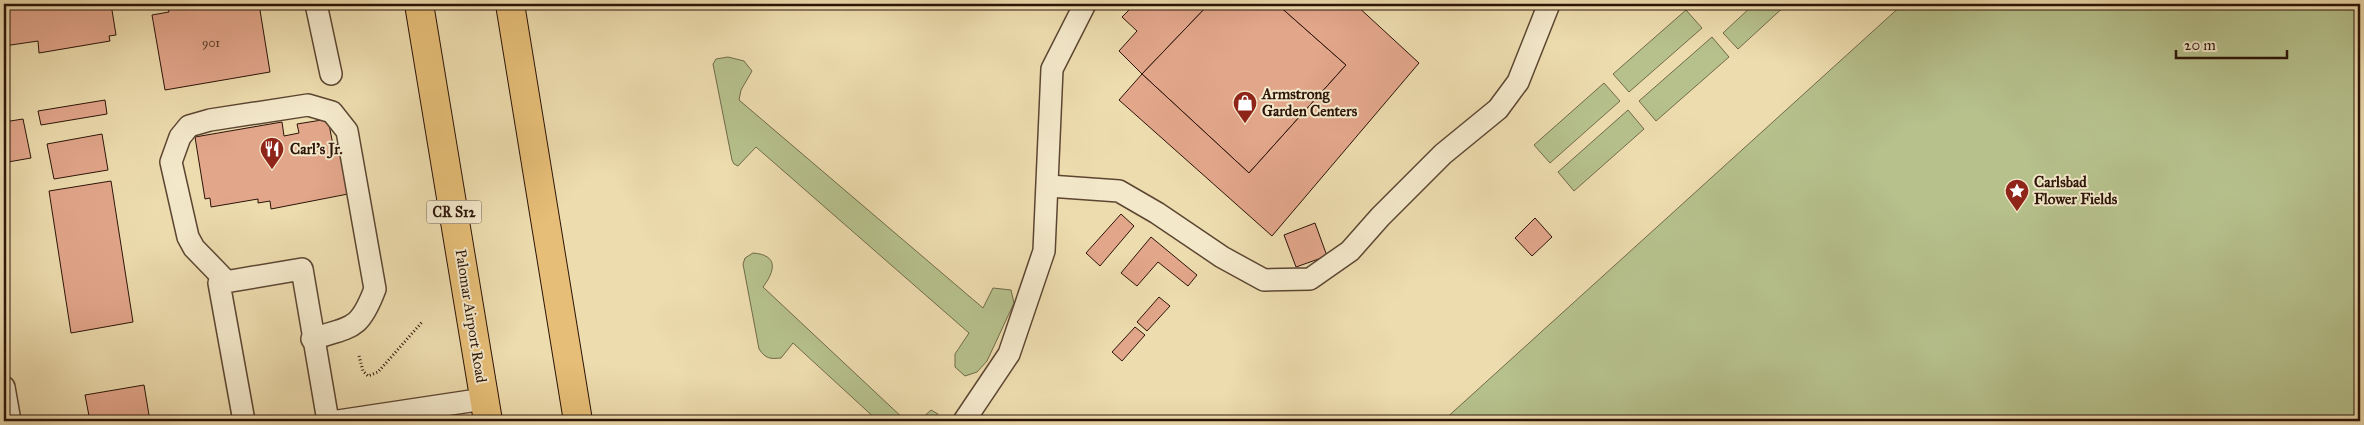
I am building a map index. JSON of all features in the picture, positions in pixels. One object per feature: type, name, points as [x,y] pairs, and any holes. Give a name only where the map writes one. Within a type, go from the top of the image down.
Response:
[{"type":"main road","name":"Palomar Airport Road","points":[[419,4],[486,410]]},
{"type":"main road","points":[[510,4],[578,421]]},
{"type":"lane","points":[[316,4],[331,74]]},
{"type":"lane","points":[[964,421],[1009,354],[1044,251],[1048,186],[1047,144],[1052,69],[1085,4]]},
{"type":"lane","points":[[1048,186],[1119,191],[1157,212],[1222,257],[1264,280],[1310,278],[1350,251],[1380,217],[1443,154],[1498,109],[1518,82],[1549,4]]},
{"type":"lane","points":[[226,281],[194,248],[188,237],[170,162],[180,137],[189,126],[210,120],[308,105],[332,112],[347,131],[375,289],[366,313],[356,324],[312,339]]},
{"type":"lane","points":[[244,421],[219,283],[302,269],[312,339],[328,421]]},
{"type":"lane","points":[[4,388],[10,421]]},
{"type":"lane","points":[[338,421],[486,410]]},
{"type":"path","points":[[358,353],[363,371],[368,376],[378,372],[423,321]]},
{"type":"green space","points":[[1754,4],[1787,4],[1738,49],[1723,33]]},
{"type":"green space","name":"Carlsbad Flower Fields","points":[[1903,4],[2360,4],[2360,421],[1443,421]]},
{"type":"green space","points":[[1686,10],[1702,28],[1629,92],[1613,74]]},
{"type":"green space","points":[[1712,37],[1729,57],[1656,121],[1639,101]]},
{"type":"green space","points":[[728,57],[744,61],[752,71],[741,90],[739,100],[983,308],[993,288],[1011,290],[1014,303],[987,361],[977,372],[965,376],[955,367],[955,354],[969,333],[756,147],[738,166],[734,164],[713,64],[716,59]]},
{"type":"green space","points":[[1604,83],[1620,101],[1550,163],[1534,145]]},
{"type":"green space","points":[[1628,110],[1644,129],[1574,191],[1558,172]]},
{"type":"green space","points":[[753,253],[761,254],[771,260],[772,270],[763,287],[906,421],[878,421],[793,343],[781,358],[768,358],[764,355],[759,349],[743,264],[745,258]]},
{"type":"green space","points":[[931,410],[938,414],[935,421],[919,421]]},
{"type":"building","points":[[4,4],[111,4],[116,35],[109,36],[110,41],[39,53],[38,41],[4,46]]},
{"type":"building","points":[[194,4],[259,4],[270,72],[165,90],[152,15],[169,12],[168,8]]},
{"type":"building","points":[[1135,4],[1209,4],[1142,74],[1119,51],[1137,31],[1122,17]]},
{"type":"building","name":"Armstrong Garden Centers","points":[[1209,4],[1277,4],[1346,65],[1249,173],[1142,74]]},
{"type":"building","points":[[1277,4],[1355,4],[1419,63],[1272,236],[1119,100],[1142,74],[1249,173],[1346,65]]},
{"type":"building","points":[[105,100],[107,114],[41,125],[38,111]]},
{"type":"building","points":[[23,119],[31,158],[8,162],[4,138],[4,122]]},
{"type":"building","name":"Carl's Jr.","points":[[328,119],[333,145],[340,144],[348,194],[271,209],[270,201],[258,203],[258,199],[211,207],[210,198],[205,199],[195,137],[282,122],[284,136],[299,133],[297,124]]},
{"type":"building","points":[[102,134],[108,170],[54,179],[47,144]]},
{"type":"building","points":[[111,181],[133,322],[71,333],[49,191]]},
{"type":"building","points":[[1121,214],[1134,226],[1100,266],[1086,253]]},
{"type":"building","points":[[1535,218],[1552,237],[1532,256],[1515,238]]},
{"type":"building","points":[[1315,223],[1327,256],[1296,267],[1284,235]]},
{"type":"building","points":[[1151,237],[1197,275],[1188,286],[1158,262],[1137,286],[1121,273]]},
{"type":"building","points":[[1159,297],[1170,306],[1147,331],[1137,322]]},
{"type":"building","points":[[1135,327],[1145,335],[1122,361],[1112,352]]},
{"type":"building","points":[[144,385],[150,421],[90,421],[85,395]]},
{"type":"place","name":"Armstrong Garden Centers","points":[[1245,124]]},
{"type":"place","name":"Carl's Jr.","points":[[272,170]]},
{"type":"place","name":"Carlsbad Flower Fields","points":[[2017,212]]}]
